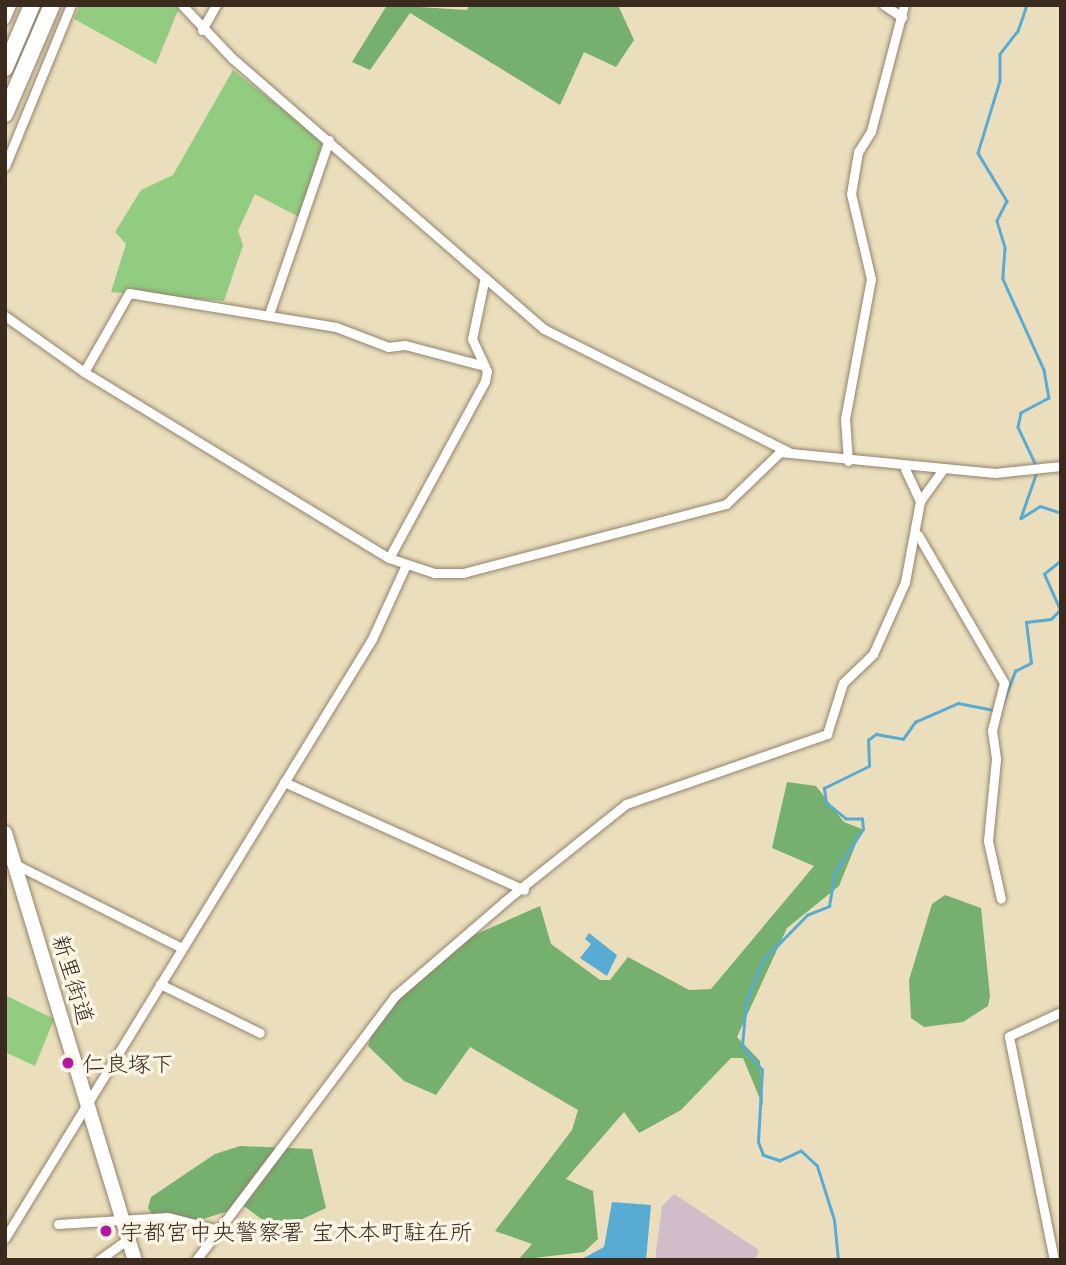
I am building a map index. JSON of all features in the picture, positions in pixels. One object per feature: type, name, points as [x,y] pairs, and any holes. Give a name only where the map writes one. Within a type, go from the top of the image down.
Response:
[{"type":"highway","points":[[5,114],[52,5]]},
{"type":"highway","points":[[5,68],[31,7]]},
{"type":"main road","name":"新里街道","points":[[5,833],[10,861],[126,1218],[135,1260]]},
{"type":"street","points":[[5,19],[11,5]]},
{"type":"street","points":[[5,166],[71,5]]},
{"type":"street","points":[[182,5],[202,30],[485,277],[565,341],[677,390],[790,452]]},
{"type":"street","points":[[202,30],[216,5]]},
{"type":"street","points":[[884,5],[902,17]]},
{"type":"street","points":[[848,461],[845,419],[871,279],[851,194],[858,152],[871,131],[904,5]]},
{"type":"street","points":[[269,314],[329,140]]},
{"type":"street","points":[[389,558],[485,381],[472,339],[485,277]]},
{"type":"street","points":[[84,372],[129,293],[269,314],[481,365]]},
{"type":"street","points":[[5,316],[84,372],[405,568],[464,573],[726,504],[773,454],[790,452],[905,469],[945,468],[995,473],[1061,466]]},
{"type":"street","points":[[920,501],[945,468]]},
{"type":"street","points":[[196,1260],[395,996],[626,804],[827,734],[843,684],[873,654],[888,627],[918,535],[920,501],[905,469]]},
{"type":"street","points":[[918,535],[1004,682],[992,730],[996,759],[988,842],[1001,899]]},
{"type":"street","points":[[5,1238],[372,639],[405,568]]},
{"type":"street","points":[[284,782],[524,890]]},
{"type":"street","points":[[10,861],[182,948]]},
{"type":"street","points":[[160,984],[260,1033]]},
{"type":"street","points":[[1054,1260],[1009,1035],[1061,1012]]},
{"type":"street","points":[[58,1224],[126,1218],[176,1218],[218,1230]]},
{"type":"street","points":[[99,1260],[131,1237]]},
{"type":"shaded area","points":[[674,1194],[759,1250],[755,1260],[655,1260],[662,1206]]},
{"type":"green space","points":[[80,5],[177,5],[179,8],[156,64],[74,19]]},
{"type":"green space","points":[[387,5],[467,10],[469,5],[618,5],[634,40],[616,67],[584,52],[560,105],[410,13],[370,70],[352,62]]},
{"type":"green space","points":[[233,70],[323,141],[299,217],[255,194],[238,231],[243,245],[224,301],[111,292],[126,244],[115,232],[141,190],[173,175]]},
{"type":"green space","points":[[787,782],[816,786],[844,822],[862,829],[839,886],[787,928],[737,1037],[760,1061],[763,1106],[743,1058],[731,1058],[681,1110],[639,1133],[624,1112],[566,1179],[593,1191],[598,1239],[584,1252],[518,1260],[532,1244],[495,1231],[572,1130],[578,1110],[470,1047],[436,1095],[404,1081],[368,1046],[376,1023],[408,984],[465,939],[540,906],[551,944],[600,980],[610,980],[628,957],[689,990],[711,989],[814,866],[772,848]]},
{"type":"green space","points":[[945,895],[981,908],[990,996],[988,1006],[963,1022],[924,1027],[911,1018],[909,980],[932,904]]},
{"type":"green space","points":[[5,995],[54,1019],[35,1066],[5,1052]]},
{"type":"green space","points":[[240,1146],[312,1149],[326,1208],[277,1231],[244,1206],[175,1228],[157,1221],[148,1208],[151,1197],[215,1154]]},
{"type":"water","points":[[589,933],[617,955],[607,976],[580,958],[591,944],[585,939]]},
{"type":"water","points":[[612,1202],[651,1205],[646,1260],[580,1260],[604,1247]]},
{"type":"waterway","points":[[1027,5],[1018,31],[1000,54],[1000,81],[978,153],[1007,201],[997,221],[1005,248],[1003,279],[1044,370],[1049,398],[1021,413],[1018,427],[1036,465]]},
{"type":"waterway","points":[[1037,472],[1021,518],[1040,506],[1061,513]]},
{"type":"waterway","points":[[1000,711],[1015,671],[1031,663],[1026,622],[1051,619],[1060,610],[1044,574],[1061,560]]},
{"type":"waterway","points":[[838,1260],[834,1220],[817,1166],[801,1151],[780,1161],[763,1155],[758,1142],[762,1070],[742,1046],[746,1001],[763,960],[807,915],[829,906],[835,872],[863,829],[862,819],[846,819],[826,803],[824,788],[869,766],[868,740],[876,734],[903,739],[915,722],[958,703],[993,710]]},
{"type":"place","name":"仁良塚下","points":[[68,1063]]},
{"type":"place","name":"宇都宮中央警察署 宝木本町駐在所","points":[[106,1231]]}]
